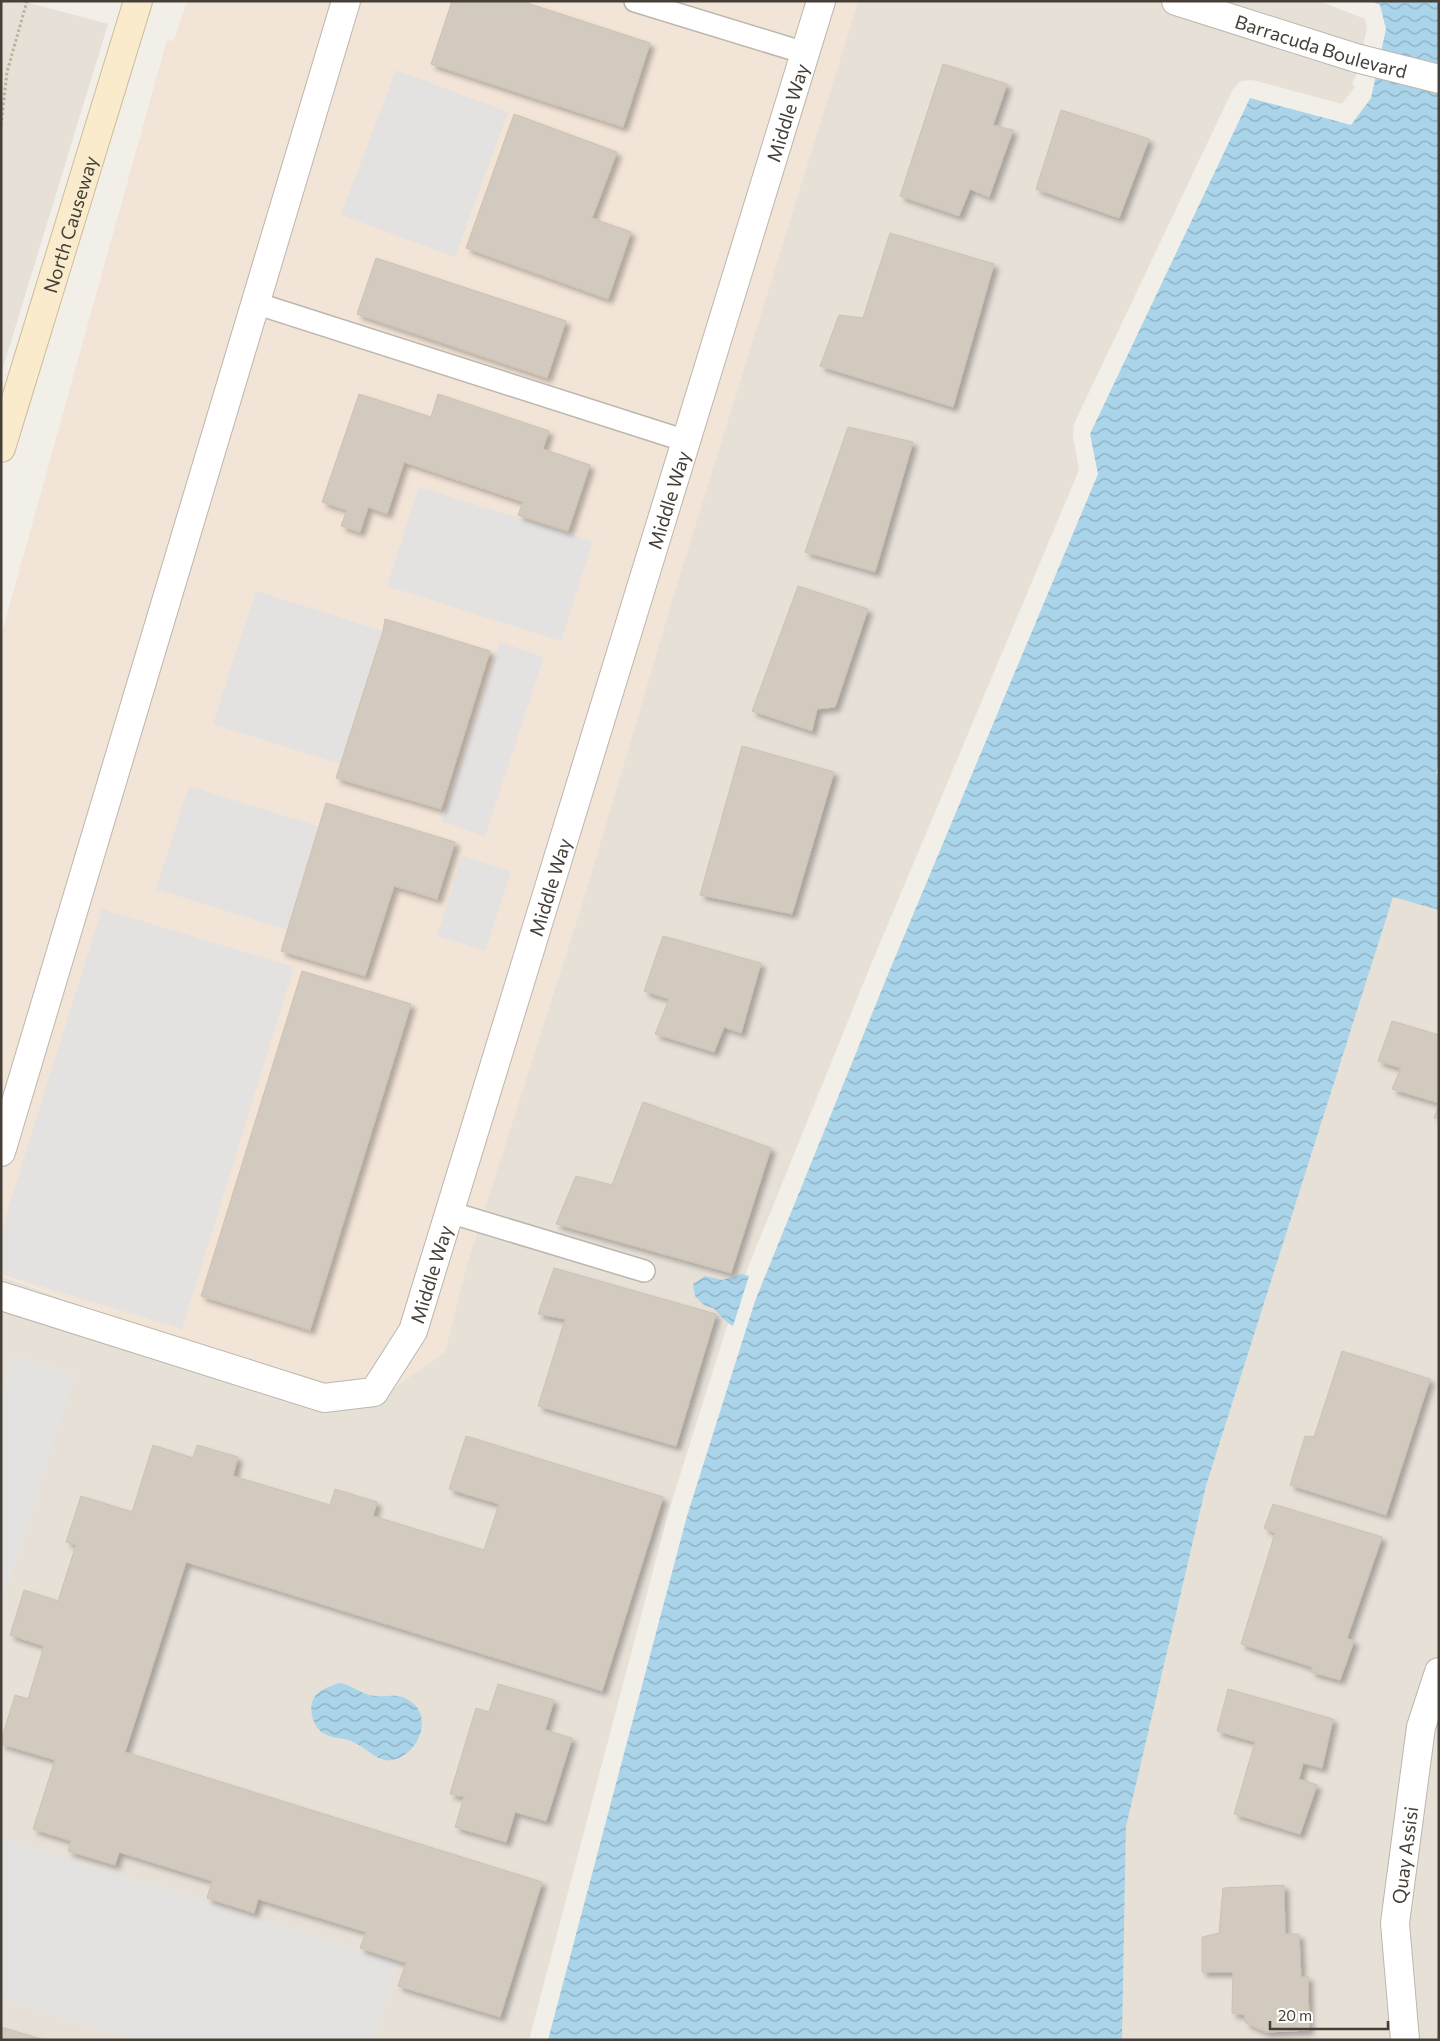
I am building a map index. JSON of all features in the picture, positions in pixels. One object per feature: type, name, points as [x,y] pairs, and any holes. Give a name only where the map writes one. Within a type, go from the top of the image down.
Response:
[{"type":"main road","name":"North Causeway","points":[[1,448],[138,1]]},
{"type":"street","points":[[1,1152],[346,1]]},
{"type":"street","name":"Middle Way","points":[[1,1296],[324,1398],[374,1392],[413,1331],[821,1]]},
{"type":"street","name":"Barracuda Boulevard","points":[[1176,1],[1356,58],[1439,79]]},
{"type":"street","name":"Quay Assisi","points":[[1405,2040],[1395,1924],[1421,1727],[1439,1672]]},
{"type":"lane","points":[[635,1],[806,53]]},
{"type":"lane","points":[[255,303],[686,441]]},
{"type":"lane","points":[[449,1212],[644,1271]]},
{"type":"path","points":[[1,126],[8,72],[26,1]]},
{"type":"shaded area","points":[[1,1],[22,1],[108,24],[1,374]]},
{"type":"shaded area","points":[[187,1],[858,1],[676,587],[586,891],[466,1267],[445,1352],[364,1409],[1,1275],[1,636],[167,40],[174,41]]},
{"type":"shaded area","points":[[858,1],[1319,1],[1365,19],[1367,27],[1358,71],[1352,84],[1355,86],[1342,104],[1252,80],[1241,81],[1233,89],[1074,424],[1073,436],[1079,470],[872,962],[738,1292],[669,1510],[529,2040],[1,2040],[1,1276],[364,1409],[445,1352],[466,1267],[586,891],[676,587]]},
{"type":"shaded area","points":[[396,70],[508,112],[455,257],[341,215]]},
{"type":"shaded area","points":[[419,487],[593,541],[561,641],[387,586]]},
{"type":"shaded area","points":[[256,591],[383,631],[340,764],[213,724]]},
{"type":"shaded area","points":[[500,642],[544,657],[485,836],[442,821]]},
{"type":"shaded area","points":[[189,786],[320,827],[287,930],[156,889]]},
{"type":"shaded area","points":[[462,856],[511,872],[485,951],[437,936]]},
{"type":"shaded area","points":[[1393,896],[1439,910],[1439,2040],[1122,2040],[1126,1827],[1206,1486]]},
{"type":"shaded area","points":[[102,909],[294,967],[182,1329],[1,1274],[1,1231]]},
{"type":"shaded area","points":[[13,1355],[75,1375],[1,1606],[1,1391]]},
{"type":"shaded area","points":[[1,1837],[398,1962],[373,2040],[133,2040],[1,1998]]},
{"type":"water","points":[[1371,1],[1439,1],[1439,763],[1436,773],[1439,775],[1439,910],[1393,897],[1206,1486],[1126,1827],[1122,2040],[548,2040],[687,1516],[755,1301],[889,972],[1098,474],[1090,434],[1250,98],[1351,125],[1371,98],[1386,29],[1380,5]]},
{"type":"water","points":[[742,1274],[749,1276],[733,1326],[713,1308],[705,1306],[695,1296],[693,1284],[705,1276],[722,1280]]},
{"type":"water","points":[[340,1683],[370,1695],[401,1697],[414,1704],[420,1713],[422,1722],[417,1742],[402,1756],[387,1760],[373,1755],[351,1741],[327,1735],[319,1730],[311,1710],[313,1699],[321,1691]]},
{"type":"building","points":[[452,1],[521,1],[650,43],[623,127],[431,64]]},
{"type":"building","points":[[943,64],[1007,84],[993,125],[1013,130],[989,197],[970,189],[959,216],[900,196]]},
{"type":"building","points":[[1061,110],[1149,139],[1119,218],[1036,189]]},
{"type":"building","points":[[514,114],[617,152],[592,218],[631,232],[608,299],[466,248]]},
{"type":"building","points":[[890,233],[994,264],[953,407],[820,366],[839,315],[863,318]]},
{"type":"building","points":[[376,258],[566,321],[547,378],[357,314]]},
{"type":"building","points":[[359,394],[431,417],[438,394],[549,431],[543,449],[590,465],[568,531],[518,515],[523,502],[404,462],[387,514],[368,507],[360,532],[341,526],[347,510],[322,502]]},
{"type":"building","points":[[848,427],[913,442],[875,572],[805,552]]},
{"type":"building","points":[[798,586],[868,609],[835,707],[817,709],[812,731],[752,711]]},
{"type":"building","points":[[385,619],[490,651],[441,809],[336,778],[383,631]]},
{"type":"building","points":[[742,746],[834,772],[792,914],[700,895]]},
{"type":"building","points":[[326,803],[455,842],[437,899],[394,886],[365,976],[281,951]]},
{"type":"building","points":[[663,936],[761,963],[741,1033],[724,1027],[714,1052],[655,1034],[669,999],[644,991]]},
{"type":"building","points":[[302,971],[411,1004],[310,1330],[201,1296]]},
{"type":"building","points":[[1392,1021],[1439,1035],[1439,1103],[1392,1089],[1401,1068],[1378,1061]]},
{"type":"building","points":[[643,1102],[771,1148],[731,1273],[556,1224],[576,1176],[612,1185]]},
{"type":"building","points":[[1439,1103],[1439,1119],[1434,1118]]},
{"type":"building","points":[[554,1268],[716,1314],[676,1446],[538,1406],[565,1319],[538,1314]]},
{"type":"building","points":[[1342,1351],[1430,1379],[1386,1515],[1290,1485],[1305,1436],[1314,1437]]},
{"type":"building","points":[[466,1436],[663,1497],[602,1691],[186,1562],[125,1752],[542,1882],[500,2017],[398,1986],[406,1963],[360,1948],[366,1932],[258,1899],[254,1913],[207,1898],[212,1881],[119,1852],[115,1865],[68,1851],[71,1841],[33,1829],[55,1760],[1,1744],[1,1741],[15,1695],[28,1699],[44,1646],[10,1635],[24,1590],[58,1601],[76,1545],[66,1542],[81,1496],[132,1512],[153,1445],[193,1458],[197,1445],[238,1457],[233,1476],[330,1505],[335,1489],[377,1502],[373,1516],[484,1550],[499,1504],[449,1489]]},
{"type":"building","points":[[1273,1504],[1382,1537],[1347,1638],[1354,1641],[1340,1680],[1311,1672],[1312,1667],[1241,1644],[1275,1533],[1264,1528]]},
{"type":"building","points":[[498,1684],[554,1700],[545,1730],[572,1738],[546,1821],[515,1812],[506,1842],[455,1827],[464,1797],[450,1794],[476,1708],[489,1712]]},
{"type":"building","points":[[1228,1689],[1333,1719],[1322,1768],[1303,1763],[1299,1779],[1317,1785],[1300,1834],[1234,1814],[1255,1742],[1217,1731]]},
{"type":"building","points":[[1284,1885],[1285,1934],[1299,1934],[1301,1977],[1308,1976],[1309,2030],[1266,2032],[1246,2023],[1245,2015],[1232,2013],[1233,1972],[1202,1972],[1202,1937],[1219,1933],[1223,1888]]},
{"type":"building","points":[[1,2027],[44,2040],[1,2040]]}]
